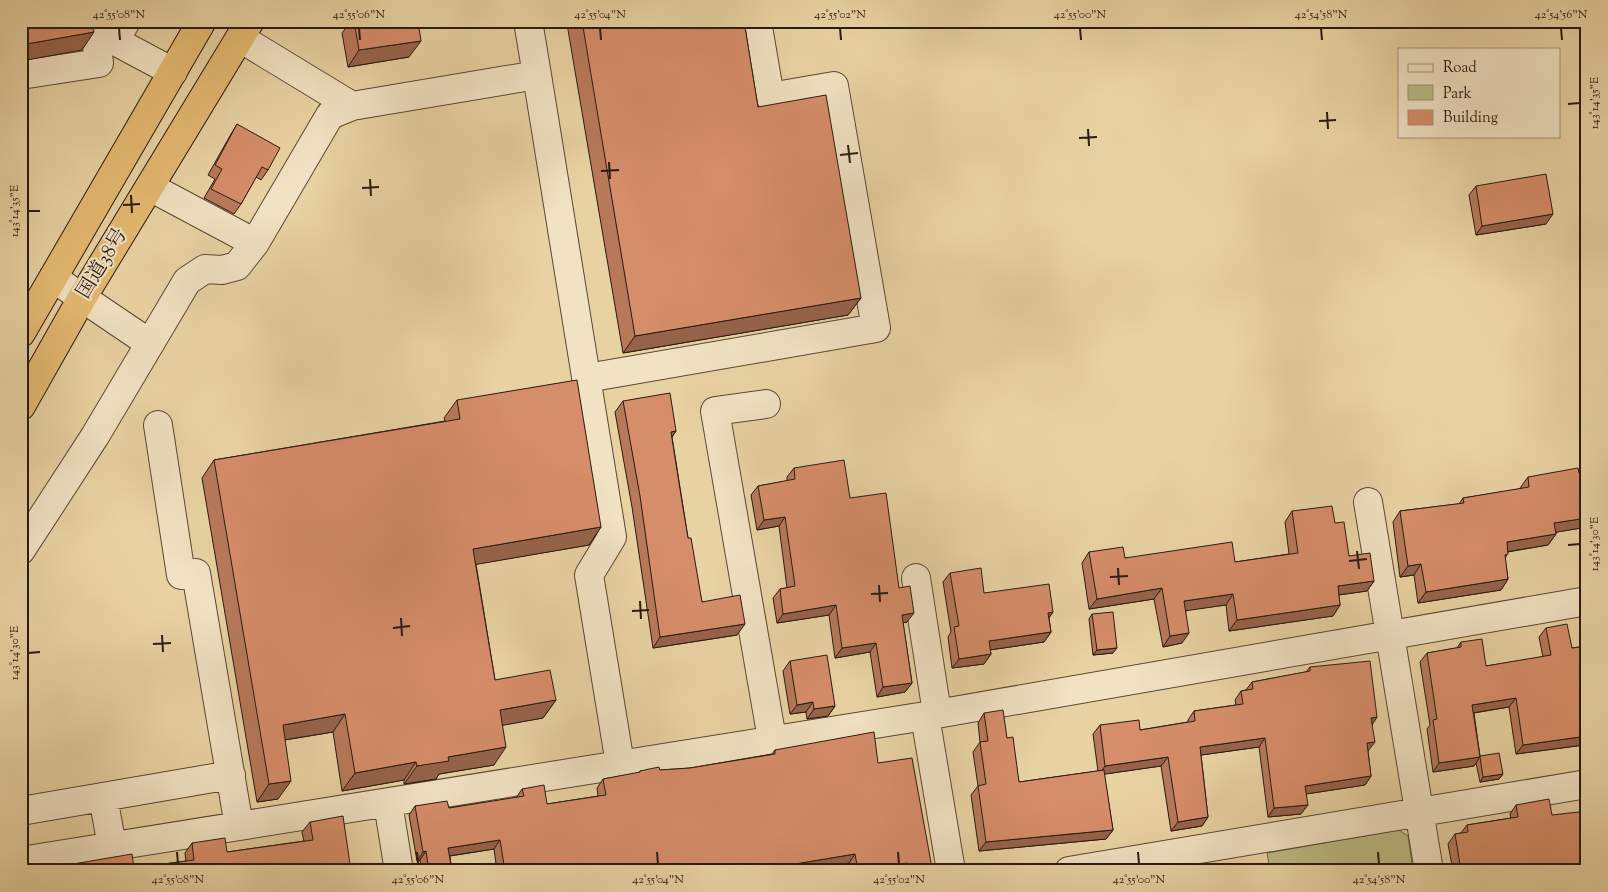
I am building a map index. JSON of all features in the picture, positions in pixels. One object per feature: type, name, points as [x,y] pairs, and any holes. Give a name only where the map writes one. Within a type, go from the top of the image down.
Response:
[{"type":"highway","name":"国道38号","points":[[21,333],[202,21]]},
{"type":"highway","name":"国道38号","points":[[21,406],[82,298],[245,30]]},
{"type":"street","points":[[528,21],[612,537],[589,575],[620,764]]},
{"type":"street","points":[[587,378],[876,328],[834,86],[770,97],[757,21]]},
{"type":"street","points":[[245,30],[352,106]]},
{"type":"street","points":[[21,75],[100,63],[108,32],[173,72]]},
{"type":"street","points":[[24,540],[95,436],[187,281],[205,269],[222,270],[237,266],[255,243],[330,115],[352,106],[537,75]]},
{"type":"street","points":[[150,187],[255,243]]},
{"type":"street","points":[[53,278],[149,343]]},
{"type":"street","points":[[766,404],[715,411],[772,739]]},
{"type":"street","points":[[158,425],[181,576],[196,573],[239,826]]},
{"type":"street","points":[[1368,502],[1389,637],[1430,871]]},
{"type":"street","points":[[916,578],[950,871]]},
{"type":"street","points":[[21,861],[931,714],[1389,637],[1587,601]]},
{"type":"street","points":[[21,810],[231,775]]},
{"type":"street","points":[[1069,871],[1587,784]]},
{"type":"street","points":[[103,796],[112,846]]},
{"type":"street","points":[[388,803],[399,871]]},
{"type":"green space","points":[[1399,830],[1408,836],[1413,871],[1270,871],[1267,853]]},
{"type":"building","points":[[21,21],[93,21],[94,32],[21,45]]},
{"type":"building","points":[[354,21],[418,21],[421,41],[359,50]]},
{"type":"building","points":[[582,21],[744,21],[758,107],[826,95],[861,298],[635,336]]},
{"type":"building","points":[[237,124],[280,148],[268,170],[262,167],[241,204],[211,189],[222,169],[215,165]]},
{"type":"building","points":[[1546,174],[1553,214],[1482,226],[1476,186]]},
{"type":"building","points":[[577,380],[601,527],[473,549],[495,680],[550,670],[556,700],[500,710],[506,747],[448,757],[449,761],[417,766],[416,762],[355,773],[345,714],[283,725],[291,781],[269,784],[214,460],[460,419],[457,400]]},
{"type":"building","points":[[670,393],[676,431],[671,432],[688,538],[691,538],[702,602],[740,595],[745,624],[660,637],[640,496],[623,401]]},
{"type":"building","points":[[844,460],[850,498],[886,493],[899,588],[910,586],[914,613],[902,615],[912,683],[883,687],[876,643],[842,648],[836,605],[783,614],[780,589],[795,586],[785,517],[764,520],[758,486],[795,479],[794,468]]},
{"type":"building","points":[[1578,468],[1579,473],[1587,472],[1587,518],[1554,523],[1556,534],[1507,542],[1508,554],[1505,555],[1508,579],[1426,592],[1421,564],[1408,566],[1400,511],[1464,503],[1463,498],[1529,487],[1528,477]]},
{"type":"building","points":[[1332,506],[1335,523],[1344,522],[1349,556],[1370,553],[1374,581],[1338,586],[1340,605],[1237,620],[1233,594],[1184,601],[1189,633],[1170,636],[1162,588],[1097,599],[1089,552],[1123,547],[1125,558],[1232,542],[1235,562],[1298,553],[1292,511]]},
{"type":"building","points":[[981,568],[984,593],[1049,584],[1053,612],[1048,613],[1051,632],[989,641],[991,654],[959,659],[954,627],[959,626],[950,573]]},
{"type":"building","points":[[1113,612],[1117,648],[1097,650],[1092,614]]},
{"type":"building","points":[[1567,624],[1572,648],[1587,646],[1587,736],[1523,745],[1516,698],[1472,705],[1480,757],[1439,763],[1433,720],[1437,719],[1427,653],[1461,647],[1461,642],[1482,639],[1486,666],[1551,655],[1546,628]]},
{"type":"building","points":[[827,655],[835,706],[814,709],[813,702],[797,705],[790,661]]},
{"type":"building","points":[[1370,661],[1377,717],[1371,718],[1375,742],[1367,743],[1371,776],[1305,786],[1308,805],[1274,808],[1265,738],[1200,747],[1208,817],[1178,822],[1168,757],[1105,766],[1100,725],[1139,720],[1140,730],[1195,721],[1194,711],[1243,704],[1241,691],[1253,689],[1252,682],[1310,671],[1310,667]]},
{"type":"building","points":[[1003,710],[1007,738],[1013,737],[1019,782],[1104,770],[1113,830],[986,842],[978,786],[986,784],[980,742],[988,741],[984,713]]},
{"type":"building","points":[[874,732],[878,763],[912,758],[932,868],[908,871],[907,863],[858,871],[855,854],[795,864],[795,871],[505,871],[500,840],[448,848],[452,871],[429,871],[426,851],[423,852],[415,806],[447,801],[449,808],[524,796],[522,789],[544,785],[547,804],[606,795],[603,779],[659,767],[660,770],[690,768],[775,754],[775,750]]},
{"type":"building","points":[[1499,753],[1503,774],[1483,777],[1480,756]]},
{"type":"building","points":[[1549,799],[1552,815],[1587,811],[1587,871],[1461,871],[1455,834],[1468,832],[1467,825],[1518,817],[1516,805]]},
{"type":"building","points":[[343,816],[351,871],[32,871],[132,854],[134,868],[194,860],[192,843],[225,838],[227,852],[313,840],[310,822]]}]
